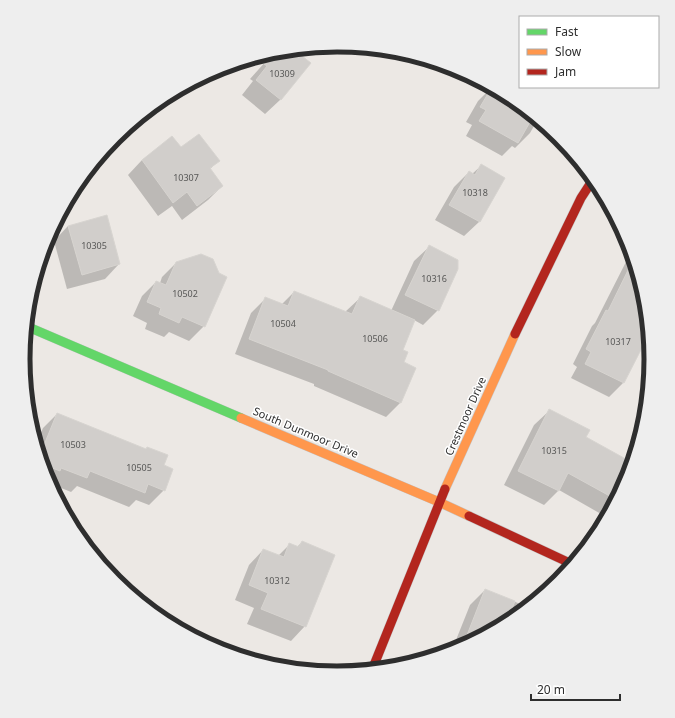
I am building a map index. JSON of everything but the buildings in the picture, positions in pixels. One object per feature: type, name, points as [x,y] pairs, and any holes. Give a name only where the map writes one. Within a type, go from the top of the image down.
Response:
[{"type":"street","name":"Crestmoor Drive","points":[[374,664],[439,502],[518,327],[581,198],[590,184]]},
{"type":"street","name":"South Dunmoor Drive","points":[[32,329],[439,502],[569,562]]},
{"type":"traffic: fast","points":[[32,329],[241,418]]},
{"type":"traffic: slow","points":[[445,489],[515,334]]},
{"type":"traffic: slow","points":[[241,418],[469,516]]},
{"type":"traffic: jam","points":[[515,334],[581,198],[590,184]]},
{"type":"traffic: jam","points":[[374,664],[445,489]]},
{"type":"traffic: jam","points":[[469,516],[569,562]]}]
